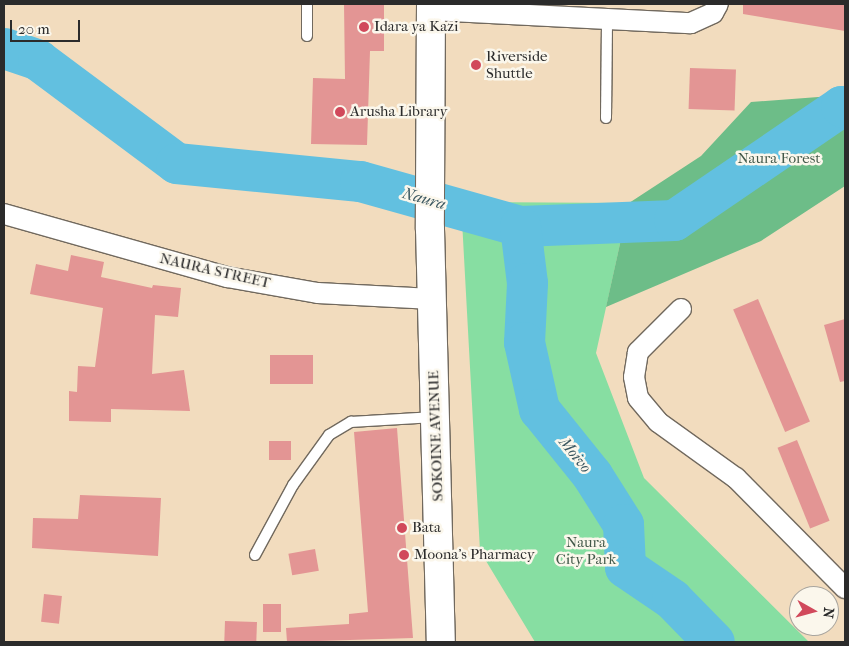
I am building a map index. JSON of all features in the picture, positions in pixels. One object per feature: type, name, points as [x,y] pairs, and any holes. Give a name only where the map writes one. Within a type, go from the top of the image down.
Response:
[{"type":"main road","name":"SOKOINE AVENUE","points":[[431,7],[430,229],[444,640]]},
{"type":"street","points":[[431,7],[691,23],[713,13],[718,4]]},
{"type":"street","name":"NAURA STREET","points":[[4,214],[227,277],[318,293],[432,299]]},
{"type":"street","points":[[682,309],[638,352],[634,377],[638,398],[658,422],[736,478],[845,588]]},
{"type":"lane","points":[[307,36],[308,4]]},
{"type":"lane","points":[[606,118],[607,19]]},
{"type":"lane","points":[[255,555],[293,485],[329,435],[351,422],[435,417]]},
{"type":"green space","name":"Naura Forest","points":[[845,95],[845,186],[761,241],[606,307],[629,203],[701,156],[751,102]]},
{"type":"green space","name":"Naura City Park","points":[[461,202],[629,203],[596,353],[644,478],[789,622],[789,636],[803,636],[809,642],[535,642],[480,551]]},
{"type":"building","points":[[344,4],[384,4],[384,51],[370,51],[367,145],[311,144],[313,78],[345,79]]},
{"type":"building","points":[[743,4],[845,4],[845,31],[743,14]]},
{"type":"building","points":[[690,68],[736,70],[735,111],[689,109]]},
{"type":"building","points":[[71,255],[104,262],[101,277],[152,288],[153,285],[181,288],[178,317],[155,315],[152,374],[184,370],[190,411],[111,409],[111,422],[69,421],[69,391],[77,392],[78,366],[95,367],[103,308],[30,294],[36,264],[68,271]]},
{"type":"building","points":[[758,299],[810,421],[785,432],[733,310]]},
{"type":"building","points":[[845,319],[845,381],[840,382],[824,325]]},
{"type":"building","points":[[270,355],[313,355],[313,384],[270,384]]},
{"type":"building","points":[[397,428],[413,638],[287,642],[286,628],[349,624],[349,614],[368,612],[354,432]]},
{"type":"building","points":[[797,440],[830,521],[810,529],[778,448]]},
{"type":"building","points":[[269,441],[291,441],[291,460],[269,460]]},
{"type":"building","points":[[80,495],[161,498],[158,556],[32,548],[33,518],[78,519]]},
{"type":"building","points":[[315,549],[319,571],[292,575],[288,554]]},
{"type":"building","points":[[44,594],[62,596],[59,624],[41,622]]},
{"type":"building","points":[[263,604],[281,604],[281,632],[263,632]]},
{"type":"building","points":[[225,621],[257,622],[256,642],[224,642]]},
{"type":"waterway","name":"Naura","points":[[4,48],[38,60],[176,163],[360,181],[520,226],[674,220],[841,106],[845,108]]},
{"type":"waterway","name":"Moivo","points":[[520,226],[527,283],[524,342],[539,409],[592,475],[623,524],[625,567],[672,599],[714,642]]},
{"type":"place","name":"Idara ya Kazi","points":[[364,27]]},
{"type":"place","name":"Riverside Shuttle","points":[[476,65]]},
{"type":"place","name":"Arusha Library","points":[[340,112]]},
{"type":"place","name":"Bata","points":[[402,528]]},
{"type":"place","name":"Moona's Pharmacy","points":[[404,555]]}]
